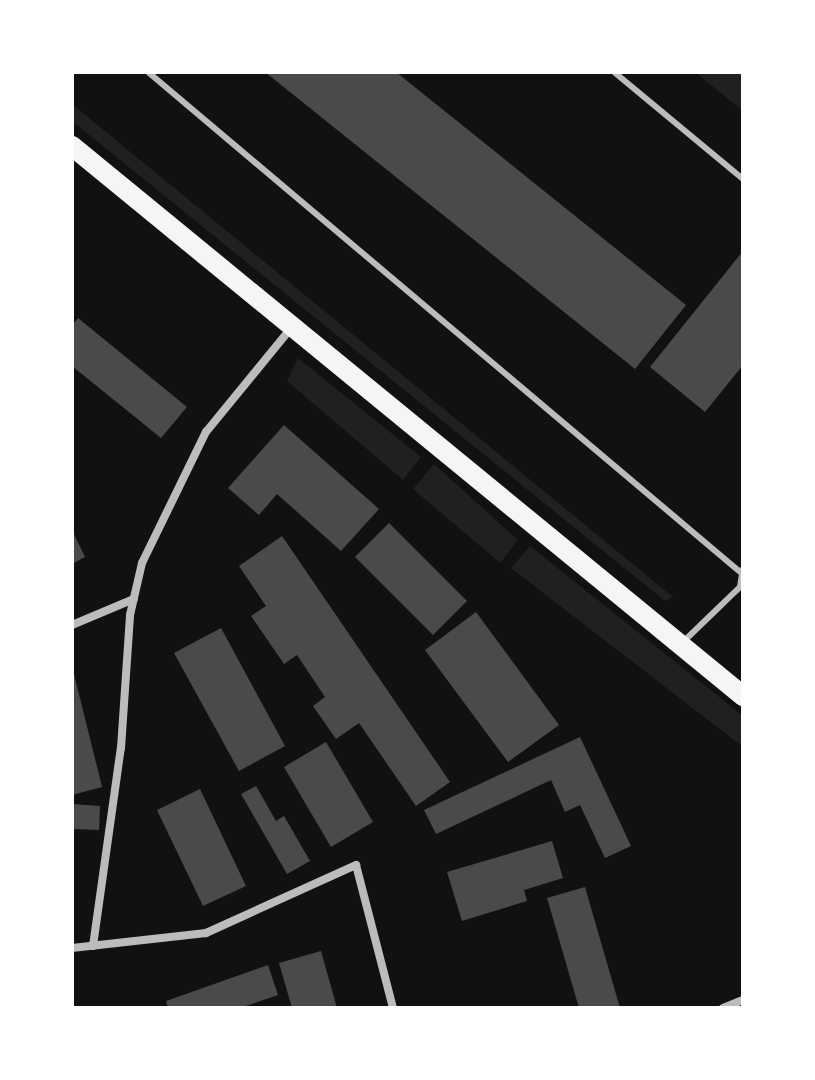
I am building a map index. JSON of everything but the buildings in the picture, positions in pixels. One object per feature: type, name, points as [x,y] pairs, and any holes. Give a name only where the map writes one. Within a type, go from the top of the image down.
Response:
[{"type":"main road","points":[[72,146],[743,696]]},
{"type":"street","points":[[93,946],[121,748],[134,599],[142,563],[206,432],[291,327]]},
{"type":"street","points":[[72,625],[134,599]]},
{"type":"street","points":[[72,948],[206,933],[356,865],[393,1008]]},
{"type":"street","points":[[723,1008],[743,1000]]},
{"type":"lane","points":[[148,72],[742,571],[740,587],[681,645]]},
{"type":"lane","points":[[614,72],[743,179]]},
{"type":"shaded area","points":[[695,72],[743,72],[743,111]]},
{"type":"shaded area","points":[[72,104],[673,597],[665,601],[72,121]]},
{"type":"shaded area","points":[[298,358],[421,457],[403,480],[287,381]]},
{"type":"shaded area","points":[[434,464],[518,540],[500,563],[413,489]]},
{"type":"shaded area","points":[[530,546],[743,716],[743,747],[511,568]]}]
